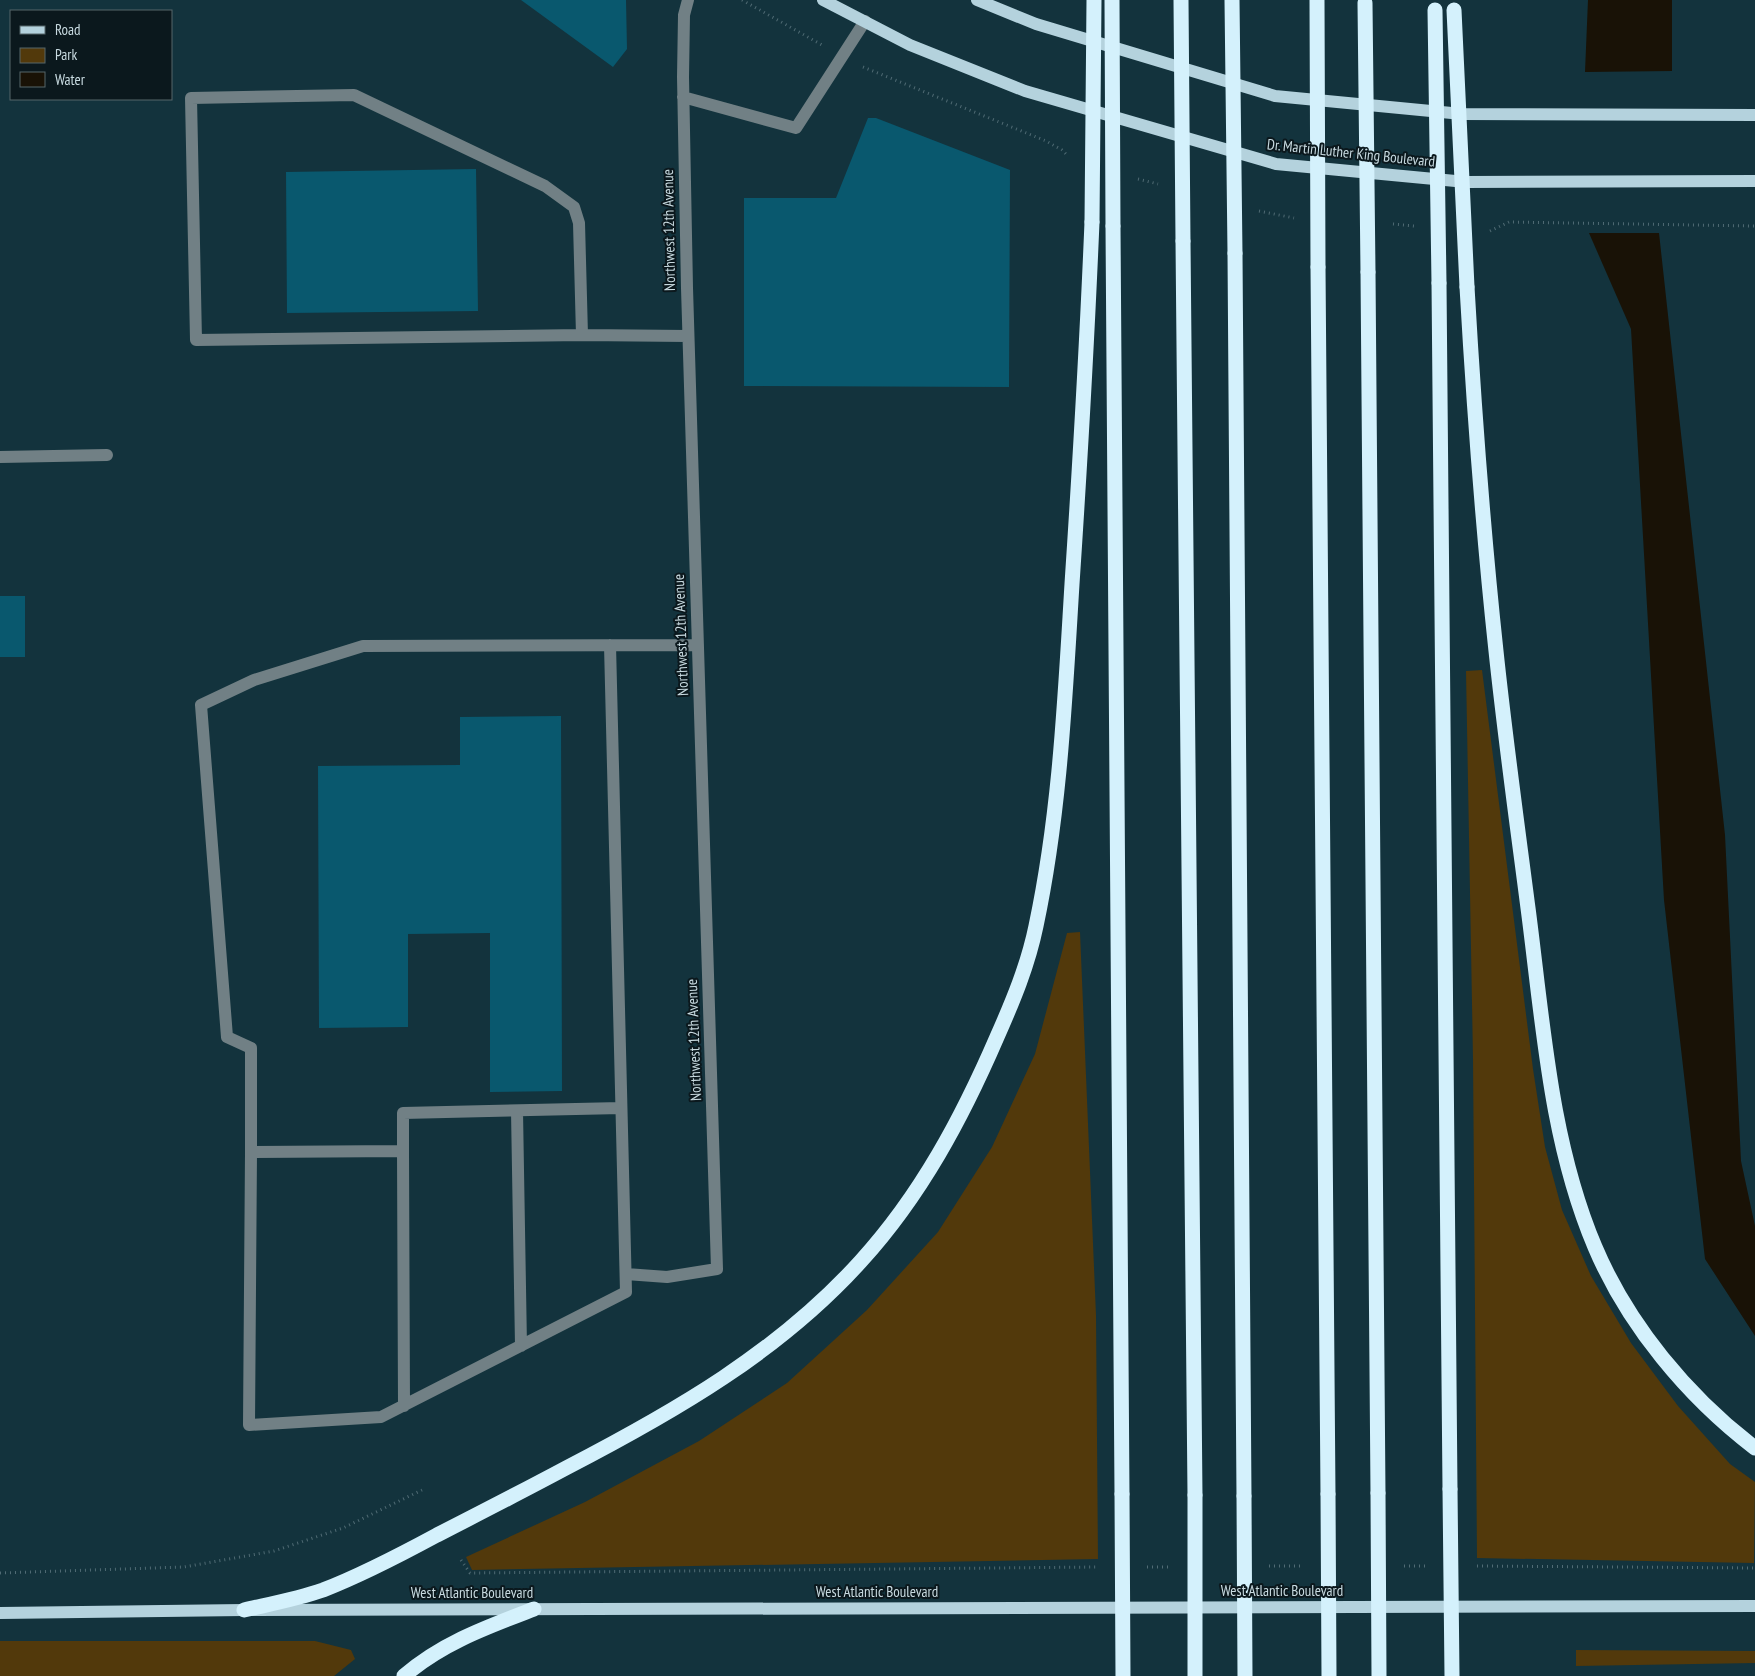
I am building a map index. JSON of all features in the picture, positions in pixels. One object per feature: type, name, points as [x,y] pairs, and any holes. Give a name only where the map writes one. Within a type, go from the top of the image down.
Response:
[{"type":"highway","points":[[244,1610],[318,1592],[375,1567],[598,1452],[728,1376],[767,1348],[803,1318],[861,1261],[916,1190],[940,1155],[974,1091],[1009,1010],[1026,962],[1042,893],[1061,753],[1092,222],[1094,0]]},
{"type":"highway","points":[[1112,0],[1123,1676]]},
{"type":"highway","points":[[1181,0],[1196,1676]]},
{"type":"highway","points":[[1232,0],[1246,1676]]},
{"type":"highway","points":[[1317,0],[1329,1676]]},
{"type":"highway","points":[[1365,1],[1379,1676]]},
{"type":"highway","points":[[1435,5],[1452,1676]]},
{"type":"highway","points":[[1454,5],[1474,415],[1496,650],[1547,1051],[1566,1161],[1579,1205],[1596,1250],[1646,1336],[1707,1407],[1755,1448]]},
{"type":"highway","points":[[404,1676],[436,1652],[455,1641],[534,1609]]},
{"type":"main road","name":"Dr. Martin Luther King Boulevard","points":[[823,0],[910,45],[1025,91],[1276,164],[1466,182],[1755,181]]},
{"type":"main road","points":[[977,0],[1036,24],[1275,96],[1462,114],[1755,115]]},
{"type":"main road","name":"West Atlantic Boulevard","points":[[0,1614],[244,1610],[1755,1606]]},
{"type":"street","name":"Northwest 12th Avenue","points":[[626,1274],[667,1277],[717,1269],[688,336],[683,97],[684,15],[688,0]]},
{"type":"street","points":[[683,97],[796,128],[865,22]]},
{"type":"street","points":[[582,335],[579,223],[574,207],[544,186],[354,96],[191,98],[196,340],[582,335],[688,336]]},
{"type":"street","points":[[0,457],[107,455]]},
{"type":"street","points":[[610,645],[626,1292],[381,1418],[249,1425],[251,1048],[227,1037],[201,705],[254,680],[362,646],[610,645],[698,645]]},
{"type":"street","points":[[404,1406],[403,1113],[622,1108]]},
{"type":"street","points":[[517,1111],[520,1346]]},
{"type":"street","points":[[251,1152],[403,1151]]},
{"type":"path","points":[[0,1573],[184,1567],[274,1552],[343,1528],[422,1490]]},
{"type":"green space","points":[[1482,670],[1533,1069],[1545,1147],[1562,1210],[1591,1276],[1631,1343],[1678,1406],[1730,1464],[1755,1482],[1754,1563],[1477,1558],[1473,1059],[1466,671]]},
{"type":"green space","points":[[1080,932],[1096,1315],[1098,1559],[472,1570],[466,1557],[585,1502],[699,1441],[787,1383],[867,1310],[938,1232],[992,1147],[1035,1054],[1067,933]]},
{"type":"green space","points":[[0,1641],[315,1641],[351,1650],[355,1659],[334,1676],[0,1676]]},
{"type":"green space","points":[[1576,1650],[1755,1651],[1755,1663],[1576,1666]]},
{"type":"water","points":[[1588,0],[1672,0],[1672,71],[1585,72]]},
{"type":"water","points":[[1589,233],[1659,233],[1725,835],[1741,1161],[1755,1226],[1755,1336],[1705,1259],[1664,900],[1631,329]]},
{"type":"building","points":[[521,0],[626,0],[627,49],[613,67]]},
{"type":"building","points":[[868,118],[876,118],[1010,170],[1009,387],[744,386],[744,198],[836,198]]},
{"type":"building","points":[[476,169],[478,311],[287,313],[286,172]]},
{"type":"building","points":[[0,596],[25,596],[25,657],[0,657]]},
{"type":"building","points":[[561,716],[562,1091],[490,1092],[490,933],[408,934],[408,1027],[319,1028],[318,766],[460,765],[460,717]]}]
